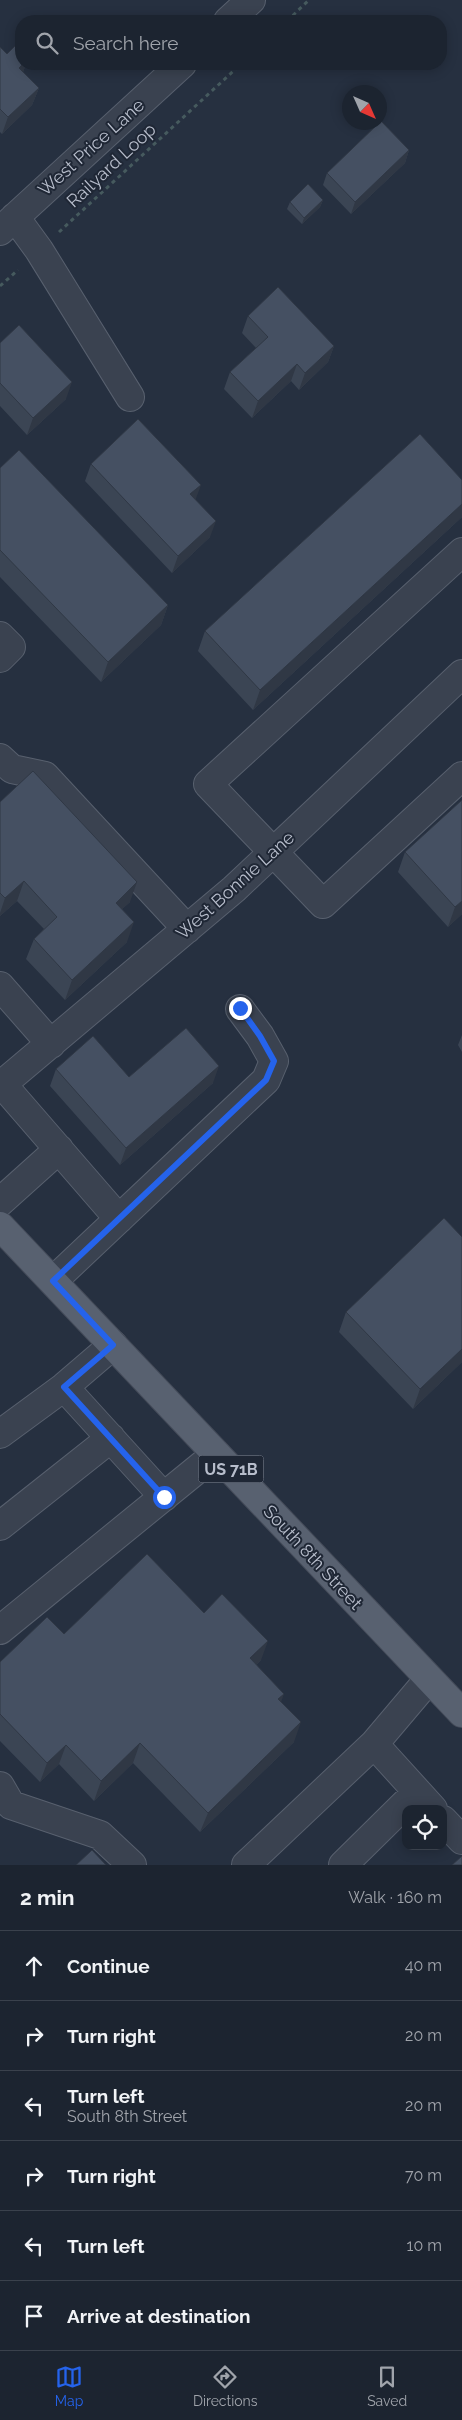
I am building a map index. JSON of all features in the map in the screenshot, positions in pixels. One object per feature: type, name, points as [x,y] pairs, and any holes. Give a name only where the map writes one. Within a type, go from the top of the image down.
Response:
[{"type":"main road","name":"South 8th Street","points":[[0,1226],[462,1713]]},
{"type":"street","points":[[235,15],[251,0]]},
{"type":"street","name":"West Price Lane","points":[[7,224],[175,70]]},
{"type":"street","points":[[7,224],[39,250],[130,397]]},
{"type":"street","points":[[462,552],[208,784],[323,904],[462,776]]},
{"type":"street","points":[[0,636],[10,647],[0,658]]},
{"type":"street","name":"West Bonnie Lane","points":[[1,1085],[187,929],[274,851],[462,674]]},
{"type":"street","points":[[0,758],[12,769],[46,776],[187,929]]},
{"type":"street","points":[[0,986],[52,1044]]},
{"type":"street","points":[[53,1281],[266,1080],[274,1061],[260,1036],[240,1008]]},
{"type":"street","points":[[1,1085],[119,1219]]},
{"type":"street","points":[[0,1202],[59,1149]]},
{"type":"street","points":[[0,1434],[64,1387],[113,1345]]},
{"type":"street","points":[[64,1387],[164,1497]]},
{"type":"street","points":[[0,1526],[111,1438]]},
{"type":"street","points":[[0,1630],[216,1454]]},
{"type":"street","points":[[246,1865],[374,1744],[429,1679]]},
{"type":"street","points":[[343,1865],[425,1800],[374,1744]]},
{"type":"street","points":[[0,1786],[12,1805],[100,1835],[132,1865]]},
{"type":"street","points":[[447,1824],[462,1840]]},
{"type":"path","points":[[294,15],[310,0]]},
{"type":"path","name":"Railyard Loop","points":[[0,286],[234,70]]},
{"type":"building","points":[[15,46],[15,70],[21,70],[39,88],[8,117],[0,109],[0,47],[7,54]]},
{"type":"building","points":[[387,127],[409,150],[355,202],[327,173],[372,130],[387,130]]},
{"type":"building","points":[[308,184],[323,200],[304,218],[290,202]]},
{"type":"building","points":[[278,287],[334,346],[305,373],[297,364],[258,401],[230,372],[268,337],[248,316]]},
{"type":"building","points":[[19,325],[72,382],[33,418],[0,383],[0,343]]},
{"type":"building","points":[[138,419],[201,485],[190,494],[216,521],[178,556],[91,464]]},
{"type":"building","points":[[420,434],[462,480],[462,504],[260,690],[205,631]]},
{"type":"building","points":[[19,450],[168,605],[108,662],[0,550],[0,468]]},
{"type":"building","points":[[33,771],[137,882],[116,903],[134,922],[72,980],[34,939],[57,917],[24,881],[5,898],[0,893],[0,802]]},
{"type":"building","points":[[462,800],[462,901],[455,907],[405,852]]},
{"type":"building","points":[[186,1028],[219,1066],[126,1148],[56,1069],[93,1036],[129,1077]]},
{"type":"building","points":[[444,1218],[462,1237],[462,1349],[420,1389],[346,1312]]},
{"type":"building","points":[[147,1554],[204,1613],[222,1594],[268,1641],[250,1658],[284,1694],[278,1699],[301,1722],[208,1813],[140,1743],[101,1781],[66,1745],[47,1763],[0,1714],[0,1662],[47,1617],[64,1634]]},
{"type":"building","points":[[92,1850],[106,1865],[76,1865]]},
{"type":"building","points":[[462,1856],[462,1865],[452,1865]]},
{"type":"route","points":[[164,1497],[64,1387],[113,1345],[53,1281],[266,1080],[274,1061],[260,1036],[240,1008]]}]
